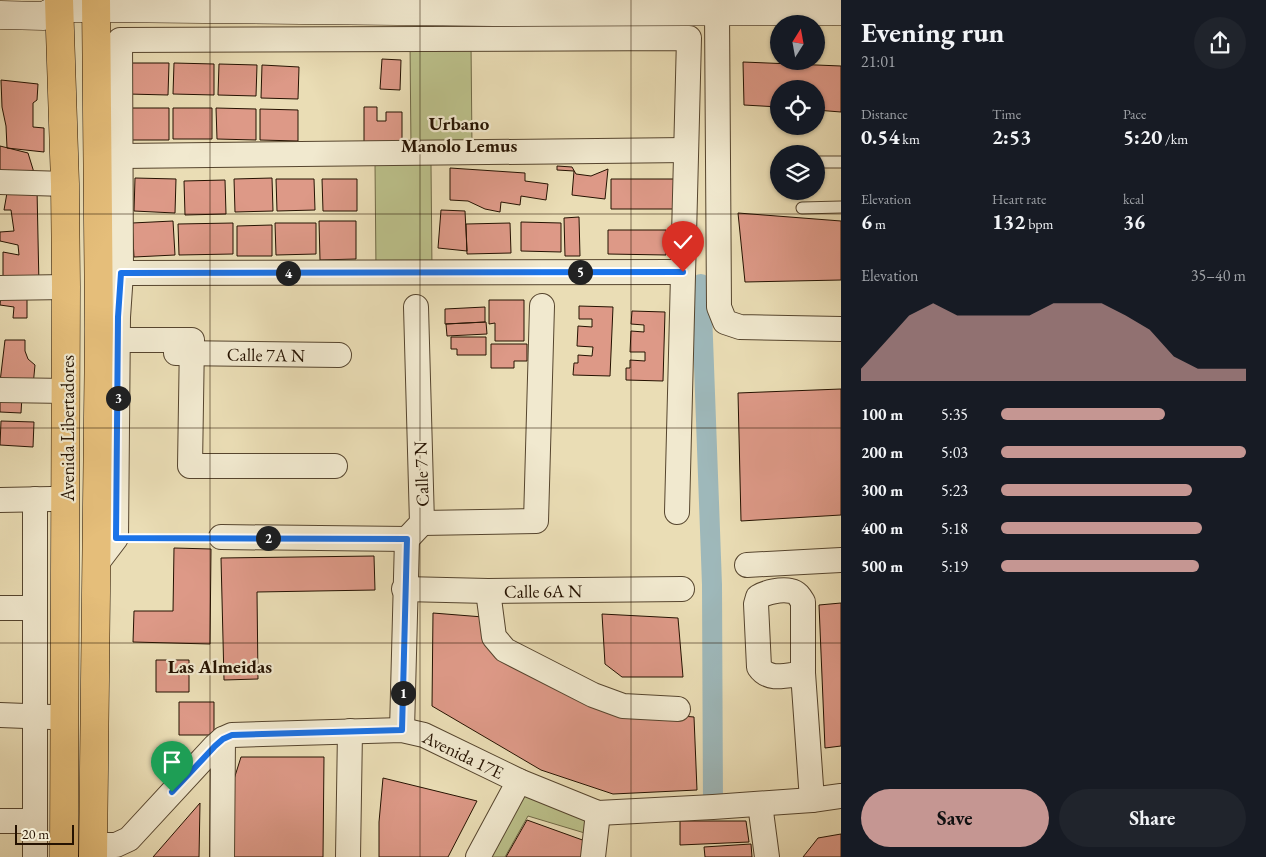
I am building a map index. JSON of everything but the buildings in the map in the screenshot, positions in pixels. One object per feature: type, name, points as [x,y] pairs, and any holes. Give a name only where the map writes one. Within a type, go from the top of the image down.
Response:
[{"type":"main road","name":"Avenida Libertadores","points":[[59,4],[66,184],[67,390],[64,857]]},
{"type":"main road","name":"Avenida Libertadores","points":[[96,4],[113,332],[97,563],[105,851]]},
{"type":"street","points":[[0,0],[44,0],[59,4],[493,6],[717,11],[841,11]]},
{"type":"street","points":[[0,15],[44,16],[59,4]]},
{"type":"street","points":[[717,11],[719,307],[725,322],[740,327],[841,329]]},
{"type":"street","name":"Avenida Libertadores","points":[[116,538],[108,423],[113,332],[121,273],[120,40],[689,38],[686,150]]},
{"type":"street","points":[[121,156],[686,150],[677,512]]},
{"type":"street","points":[[0,182],[66,184]]},
{"type":"street","points":[[121,273],[683,272]]},
{"type":"street","points":[[0,288],[66,287]]},
{"type":"street","points":[[221,537],[414,531],[536,521],[542,306]]},
{"type":"street","name":"Calle 7 N","points":[[402,730],[404,589],[414,531],[416,307]]},
{"type":"street","name":"Calle 7A N","points":[[113,332],[192,353],[339,355]]},
{"type":"street","points":[[192,353],[190,466],[335,466]]},
{"type":"street","points":[[0,390],[67,390]]},
{"type":"street","points":[[0,500],[66,499]]},
{"type":"street","name":"Avenida Libertadores","points":[[35,500],[35,857]]},
{"type":"street","points":[[97,563],[116,538]]},
{"type":"street","points":[[747,565],[841,560]]},
{"type":"street","name":"Calle 6A N","points":[[404,589],[488,592],[682,589]]},
{"type":"street","points":[[488,592],[494,637],[505,650],[593,695],[623,706],[678,709]]},
{"type":"street","points":[[0,608],[35,608]]},
{"type":"street","points":[[803,673],[812,800]]},
{"type":"street","points":[[0,715],[66,717]]},
{"type":"street","name":"Avenida 17E","points":[[223,739],[232,735],[402,730],[424,735],[518,781],[598,813],[760,804],[841,796]]},
{"type":"street","points":[[348,857],[350,731]]},
{"type":"street","points":[[105,851],[129,839],[223,739]]},
{"type":"street","points":[[222,857],[223,739]]},
{"type":"street","name":"Avenida 17E","points":[[478,857],[518,781]]},
{"type":"street","points":[[760,804],[767,857]]},
{"type":"street","points":[[593,857],[598,813]]},
{"type":"street","points":[[0,821],[35,821]]},
{"type":"lane","points":[[825,162],[841,162]]},
{"type":"lane","points":[[802,208],[841,208]]},
{"type":"path","points":[[116,538],[221,537]]},
{"type":"green space","points":[[471,43],[472,148],[411,149],[410,44]]},
{"type":"green space","points":[[375,164],[431,164],[432,270],[376,270]]},
{"type":"green space","points":[[523,795],[592,818],[588,834],[528,816],[505,857],[490,857]]},
{"type":"waterway","points":[[701,284],[712,585],[713,807]]},
{"type":"district","name":"Urbano Manolo Lemus","points":[[459,134]]},
{"type":"district","name":"Las Almeidas","points":[[220,666]]},
{"type":"route","points":[[172,792],[215,746],[223,739],[232,735],[402,730],[404,589],[407,539],[116,538],[118,317],[121,273],[683,272]]}]
